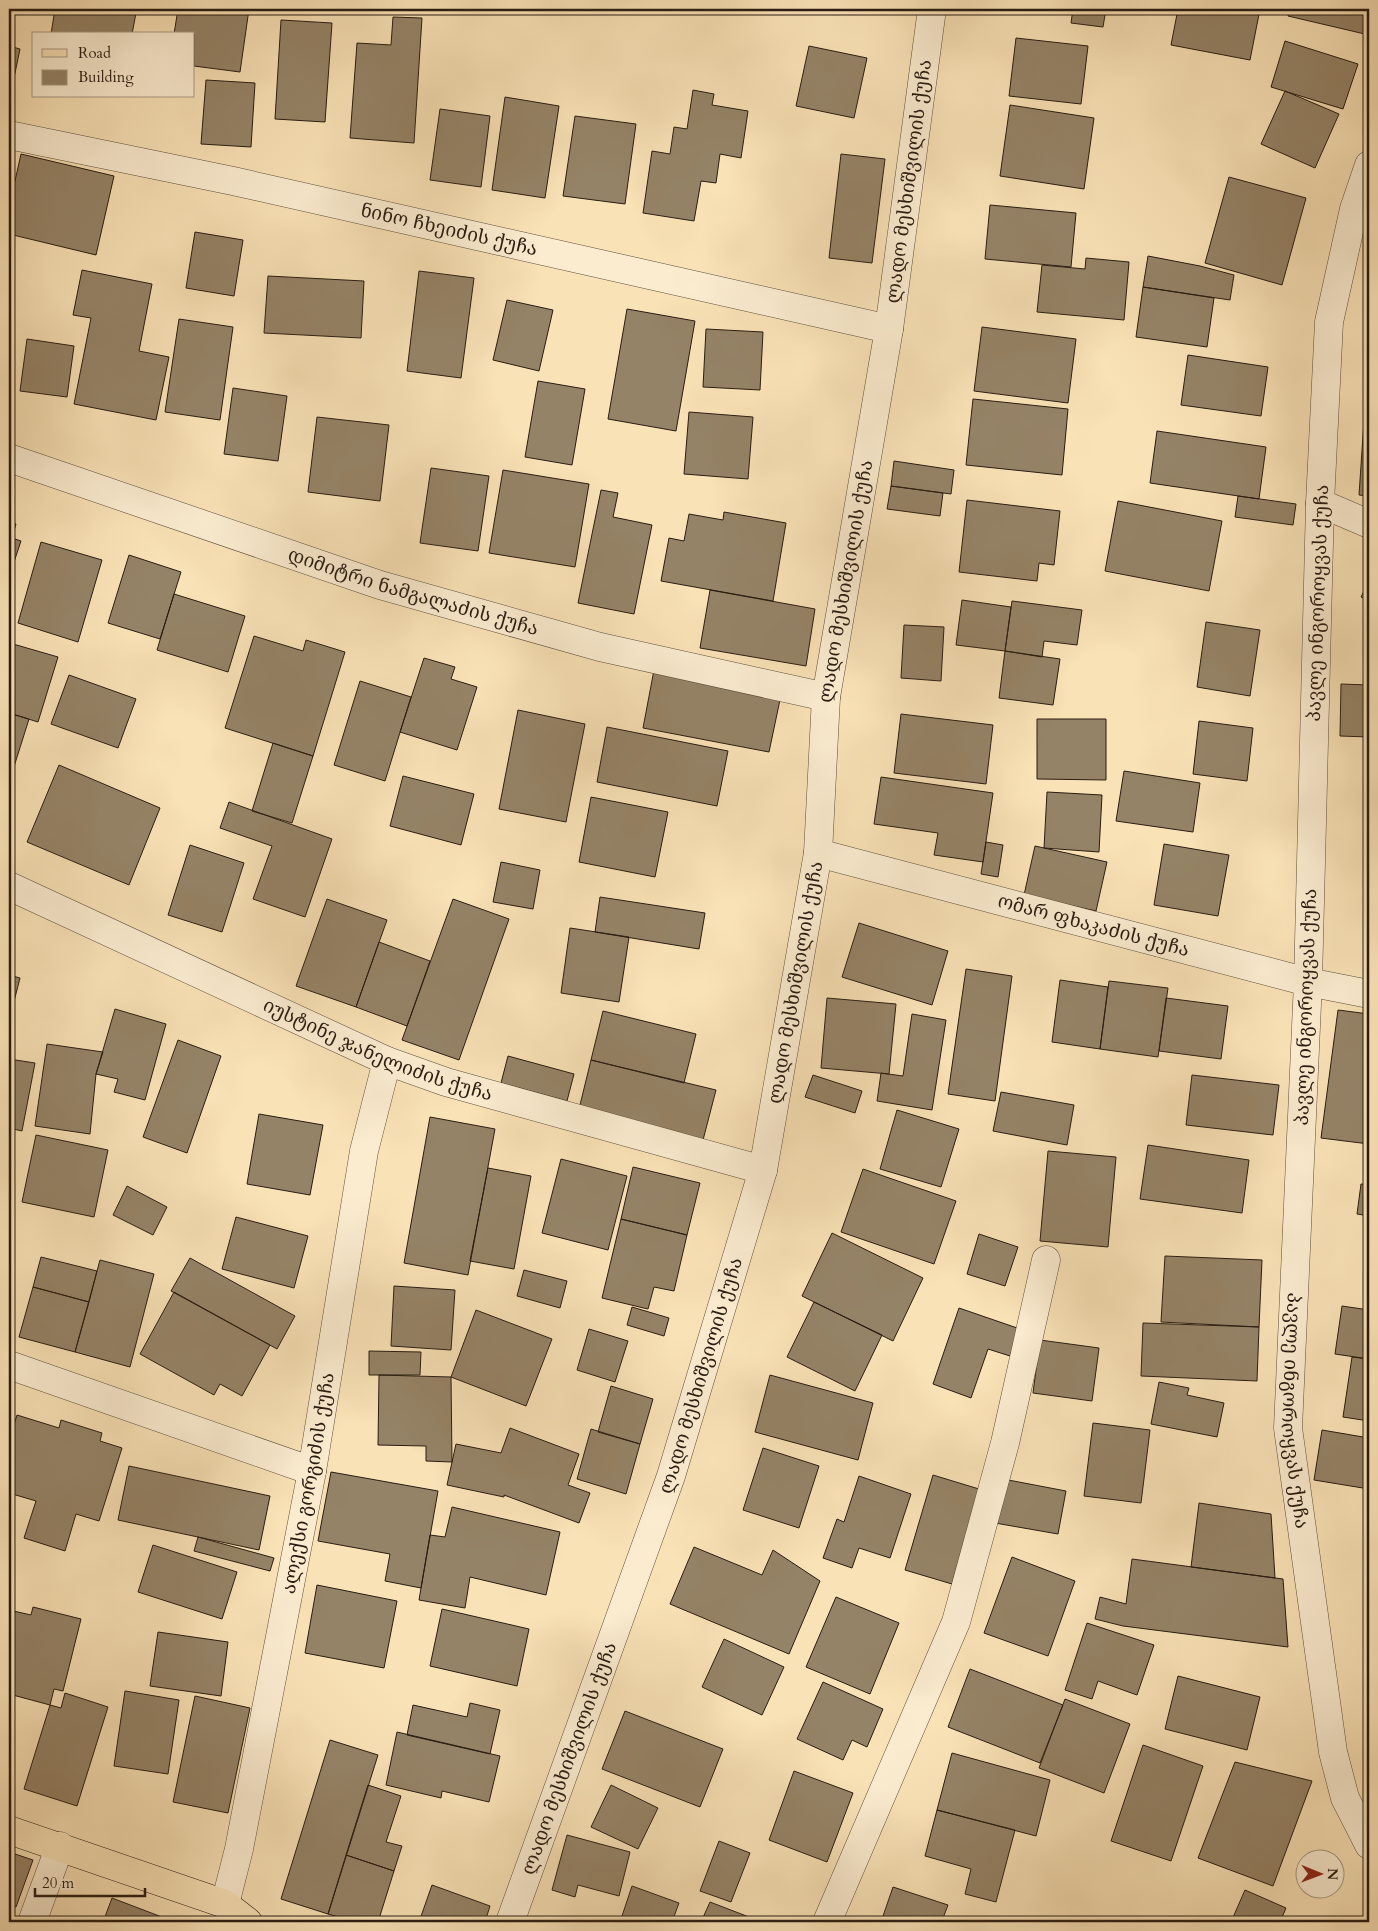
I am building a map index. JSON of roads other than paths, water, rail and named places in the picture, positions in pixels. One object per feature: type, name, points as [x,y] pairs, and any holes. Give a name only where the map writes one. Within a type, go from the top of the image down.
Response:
[{"type":"main road","points":[[9,1830],[225,1904],[248,1922]]},
{"type":"street","name":"ლადო მესხიშვილის ქუჩა","points":[[510,1922],[671,1476],[763,1170],[818,853],[826,697],[889,329],[932,9]]},
{"type":"street","name":"ნინო ჩხეიძის ქუჩა","points":[[9,136],[233,181],[889,329]]},
{"type":"street","name":"პავლე ინგოროყვას ქუჩა","points":[[1369,165],[1354,209],[1329,322],[1320,503],[1308,982],[1288,1428],[1333,1752],[1345,1798],[1369,1845]]},
{"type":"street","name":"დიმიტრი ნამგალაძის ქუჩა","points":[[9,458],[380,585],[600,646],[826,697]]},
{"type":"street","points":[[1320,503],[1369,524]]},
{"type":"street","name":"ომარ ფხაკაძის ქუჩა","points":[[818,853],[1308,982],[1369,994]]},
{"type":"street","name":"იუსტინე ჯანელიძის ქუჩა","points":[[9,886],[387,1062],[446,1082],[763,1170]]},
{"type":"street","name":"ალექსი გორგიძის ქუჩა","points":[[225,1904],[239,1849],[312,1471],[364,1151],[387,1062]]},
{"type":"street","points":[[827,1922],[956,1622],[1004,1443],[1046,1260]]},
{"type":"street","points":[[9,1365],[312,1471]]},
{"type":"street","points":[[32,1922],[60,1846]]}]
